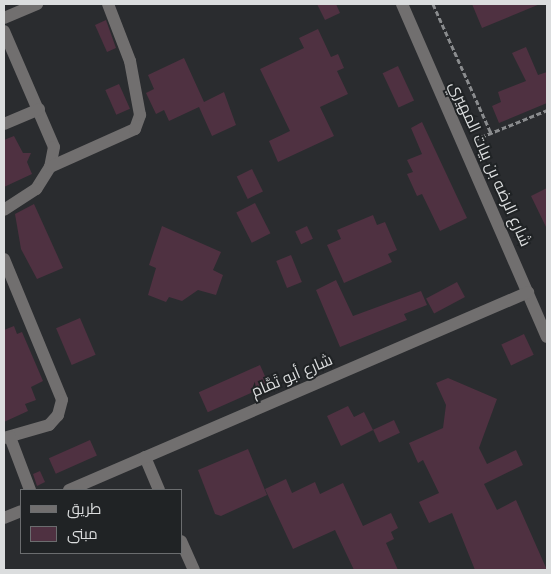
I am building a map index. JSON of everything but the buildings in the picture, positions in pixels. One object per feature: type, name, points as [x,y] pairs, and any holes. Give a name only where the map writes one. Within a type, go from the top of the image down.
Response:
[{"type":"street","points":[[4,18],[37,4]]},
{"type":"street","points":[[50,167],[135,129],[140,115],[130,61],[108,4]]},
{"type":"street","name":"شارع الرضه بن بيات المهيري","points":[[402,4],[546,333]]},
{"type":"street","points":[[4,31],[54,147],[50,167],[36,189],[4,210]]},
{"type":"street","points":[[4,124],[39,109]]},
{"type":"street","points":[[4,258],[8,282],[62,400],[58,415],[49,425],[7,438],[30,489]]},
{"type":"street","name":"شارع أبو تَمَّام","points":[[71,489],[528,292]]},
{"type":"street","points":[[145,458],[159,489]]},
{"type":"street","points":[[4,518],[20,511]]},
{"type":"street","points":[[182,543],[194,570]]},
{"type":"path","points":[[433,4],[491,133]]},
{"type":"path","points":[[463,144],[547,110]]}]
